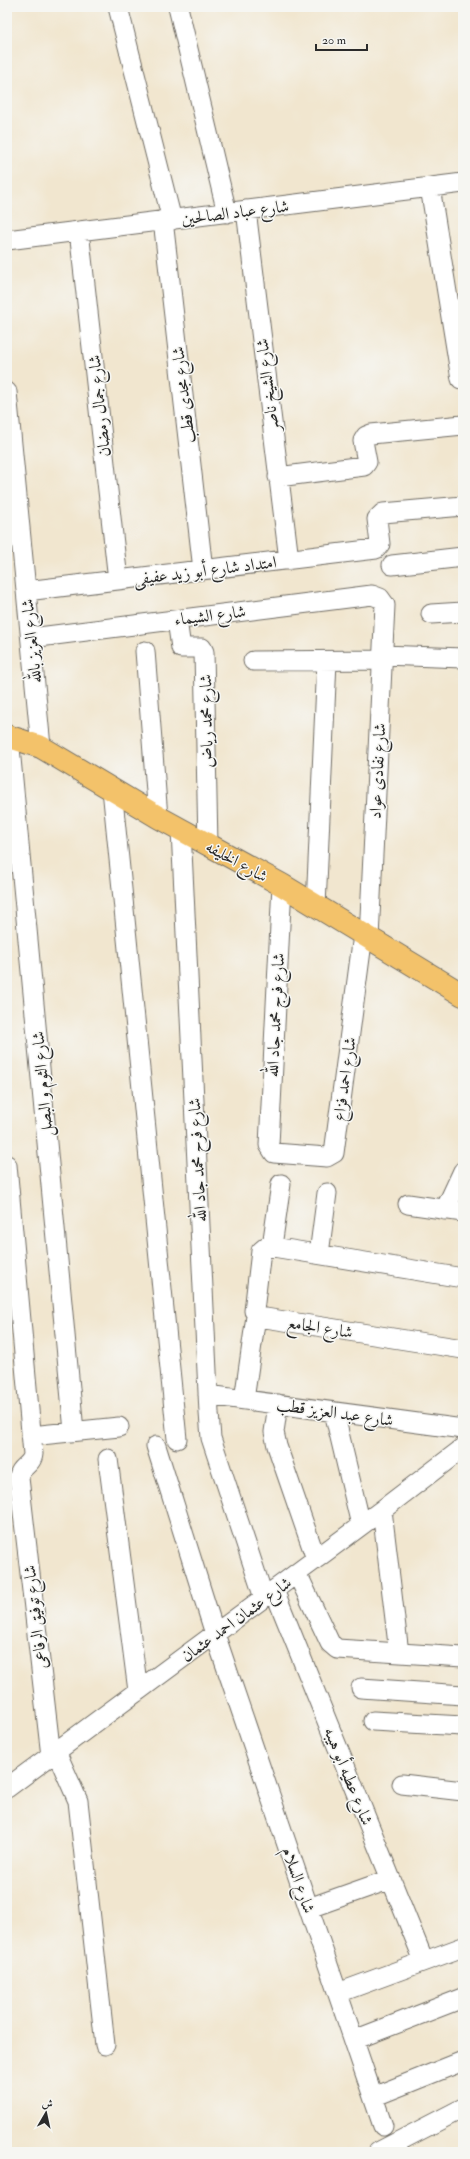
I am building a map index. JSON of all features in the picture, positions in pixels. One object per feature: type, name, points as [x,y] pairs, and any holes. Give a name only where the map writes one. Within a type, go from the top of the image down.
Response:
[{"type":"main road","name":"شارع الخليفه","points":[[8,736],[42,747],[158,817],[282,885],[463,995]]},
{"type":"street","name":"شارع مجدى قطب","points":[[118,7],[167,220],[203,570]]},
{"type":"street","points":[[178,7],[227,213]]},
{"type":"street","name":"شارع عباد الصالحين","points":[[7,240],[463,183]]},
{"type":"street","points":[[430,187],[461,379]]},
{"type":"street","name":"شارع الشيخ ناصر","points":[[246,210],[288,560]]},
{"type":"street","name":"شارع جمال رمضان","points":[[79,231],[118,580]]},
{"type":"street","name":"شارع العزيز بالله","points":[[7,392],[42,747]]},
{"type":"street","points":[[278,477],[364,466],[366,462],[363,441],[369,435],[463,425]]},
{"type":"street","name":"امتداد شارع أبو زيد عفيفى","points":[[26,591],[376,549],[380,544],[377,521],[379,516],[383,514],[463,506]]},
{"type":"street","points":[[392,565],[463,558]]},
{"type":"street","name":"شارع الشيماء","points":[[31,638],[372,595],[380,598],[385,605]]},
{"type":"street","name":"شارع نفادى عواد","points":[[366,936],[385,605]]},
{"type":"street","points":[[431,614],[463,612]]},
{"type":"street","name":"شارع محمد رياض","points":[[177,620],[181,648],[202,648],[204,652],[208,844]]},
{"type":"street","points":[[145,651],[158,817]]},
{"type":"street","points":[[253,661],[463,658]]},
{"type":"street","points":[[316,906],[327,661]]},
{"type":"street","name":"شارع الثوم و البصل","points":[[8,736],[74,1431]]},
{"type":"street","points":[[112,789],[177,1439]]},
{"type":"street","name":"شارع فرح محمد جاد الله","points":[[181,830],[208,1395],[212,1438],[228,1488]]},
{"type":"street","name":"شارع فرج محمد جاد الله","points":[[269,1145],[282,885]]},
{"type":"street","name":"شارع احمد فزاع","points":[[269,1145],[272,1151],[277,1154],[327,1157],[334,1153],[366,936]]},
{"type":"street","points":[[7,1165],[31,1436],[119,1427]]},
{"type":"street","points":[[408,1204],[454,1211],[463,1171]]},
{"type":"street","points":[[272,1246],[281,1184]]},
{"type":"street","points":[[319,1254],[327,1194]]},
{"type":"street","points":[[244,1400],[256,1316],[254,1311],[261,1251],[267,1246],[463,1278]]},
{"type":"street","name":"شارع الجامع","points":[[256,1316],[463,1349]]},
{"type":"street","name":"شارع عبد العزيز قطب","points":[[208,1395],[463,1429]]},
{"type":"street","points":[[278,1404],[275,1425],[277,1446],[316,1559]]},
{"type":"street","points":[[334,1412],[361,1525]]},
{"type":"street","name":"شارع توفيق الرفاعى","points":[[31,1436],[34,1457],[29,1464],[20,1471],[19,1478],[53,1754],[78,1801],[105,2045]]},
{"type":"street","name":"شارع السلام","points":[[156,1446],[214,1634],[383,2126]]},
{"type":"street","name":"شارع عثمان احمد عثمان","points":[[7,1788],[382,1510],[463,1448]]},
{"type":"street","points":[[108,1459],[138,1691]]},
{"type":"street","name":"شارع عطيه أبو هيبه","points":[[228,1488],[269,1594],[391,1879],[424,1961]]},
{"type":"street","points":[[382,1510],[399,1653]]},
{"type":"street","points":[[297,1573],[330,1643],[342,1650],[463,1657]]},
{"type":"street","points":[[361,1688],[463,1695]]},
{"type":"street","points":[[373,1721],[463,1726]]},
{"type":"street","points":[[402,1784],[463,1791]]},
{"type":"street","points":[[309,1908],[391,1879]]},
{"type":"street","points":[[338,1993],[463,1947]]},
{"type":"street","points":[[354,2040],[463,1998]]},
{"type":"street","points":[[374,2097],[463,2060]]},
{"type":"street","points":[[378,2152],[463,2108]]}]
